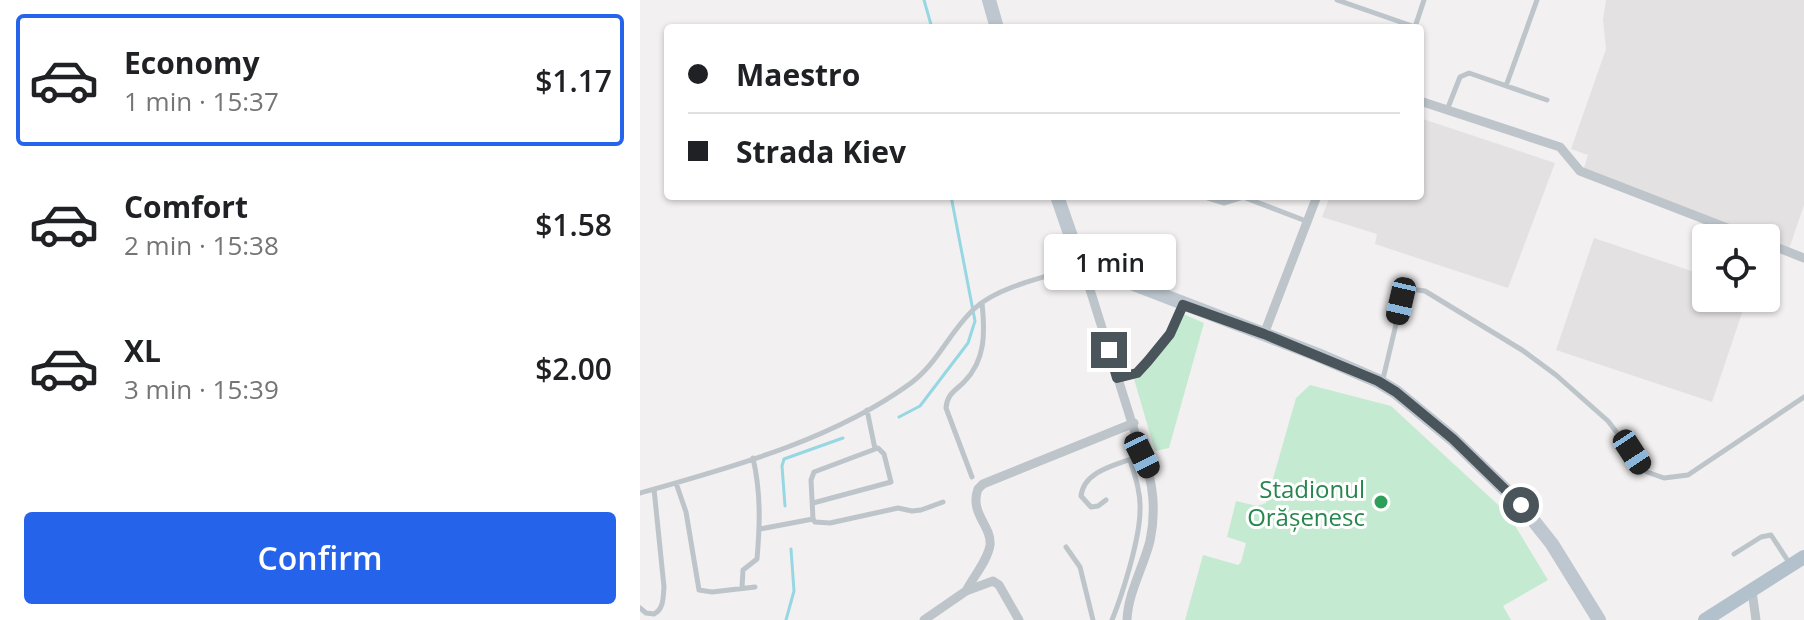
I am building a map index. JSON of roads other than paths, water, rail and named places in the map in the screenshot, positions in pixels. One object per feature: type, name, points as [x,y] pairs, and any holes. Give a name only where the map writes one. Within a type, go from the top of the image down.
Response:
[{"type":"main road","points":[[989,0],[996,24]]},
{"type":"main road","points":[[1058,200],[1081,262],[1106,275],[1264,334],[1382,384],[1453,439],[1521,505],[1552,544],[1599,620]]},
{"type":"main road","points":[[1705,620],[1798,561]]},
{"type":"street","points":[[1424,102],[1560,147],[1580,171],[1717,224]]},
{"type":"street","points":[[1264,334],[1315,200]]},
{"type":"street","points":[[1780,249],[1804,258]]},
{"type":"street","points":[[1081,262],[1151,475],[1153,504],[1150,540],[1126,618]]},
{"type":"street","points":[[966,591],[990,546],[976,505],[978,489],[983,484],[1134,423]]},
{"type":"street","points":[[924,620],[966,591],[993,581],[999,585],[1019,620]]},
{"type":"street","points":[[1752,591],[1756,620]]},
{"type":"lane","points":[[1337,0],[1404,24]]},
{"type":"lane","points":[[1416,24],[1424,0]]},
{"type":"lane","points":[[1506,86],[1537,0]]},
{"type":"lane","points":[[1447,111],[1456,85],[1464,74],[1547,100]]},
{"type":"lane","points":[[1251,200],[1307,221]]},
{"type":"lane","points":[[640,493],[815,436],[867,410],[914,381],[940,355],[979,304],[1081,262]]},
{"type":"lane","points":[[1382,384],[1403,295],[1411,289],[1419,289],[1454,306],[1556,375],[1608,421],[1641,467],[1656,476],[1675,478],[1688,475],[1804,397]]},
{"type":"lane","points":[[972,477],[946,408],[947,398],[964,382],[981,354],[985,329],[979,304]]},
{"type":"lane","points":[[1117,378],[1137,373],[1148,361],[1170,334],[1183,305]]},
{"type":"lane","points":[[867,410],[875,449]]},
{"type":"lane","points":[[813,503],[890,483],[884,454],[880,449],[875,449],[814,472],[811,480],[813,519],[818,524],[898,508],[921,510],[943,502]]},
{"type":"lane","points":[[1106,500],[1091,507],[1083,499],[1082,489],[1096,473],[1142,455]]},
{"type":"lane","points":[[742,588],[743,570],[757,559],[760,529],[760,495],[753,458]]},
{"type":"lane","points":[[1112,620],[1137,535],[1140,509],[1138,486],[1130,460]]},
{"type":"lane","points":[[676,483],[686,512],[699,590],[712,592],[755,587]]},
{"type":"lane","points":[[640,608],[654,614],[663,602],[654,489]]},
{"type":"lane","points":[[760,529],[813,519]]},
{"type":"lane","points":[[1734,554],[1761,537],[1771,535],[1798,561]]},
{"type":"lane","points":[[1066,547],[1080,567],[1093,620]]},
{"type":"waterway","points":[[924,0],[931,24]]},
{"type":"waterway","points":[[899,417],[920,406],[968,343],[975,321],[952,200]]},
{"type":"waterway","points":[[785,506],[784,459],[843,438]]},
{"type":"waterway","points":[[786,620],[794,591],[791,549]]},
{"type":"place","name":"Stadionul Orășenesc","points":[[1381,502]]}]
